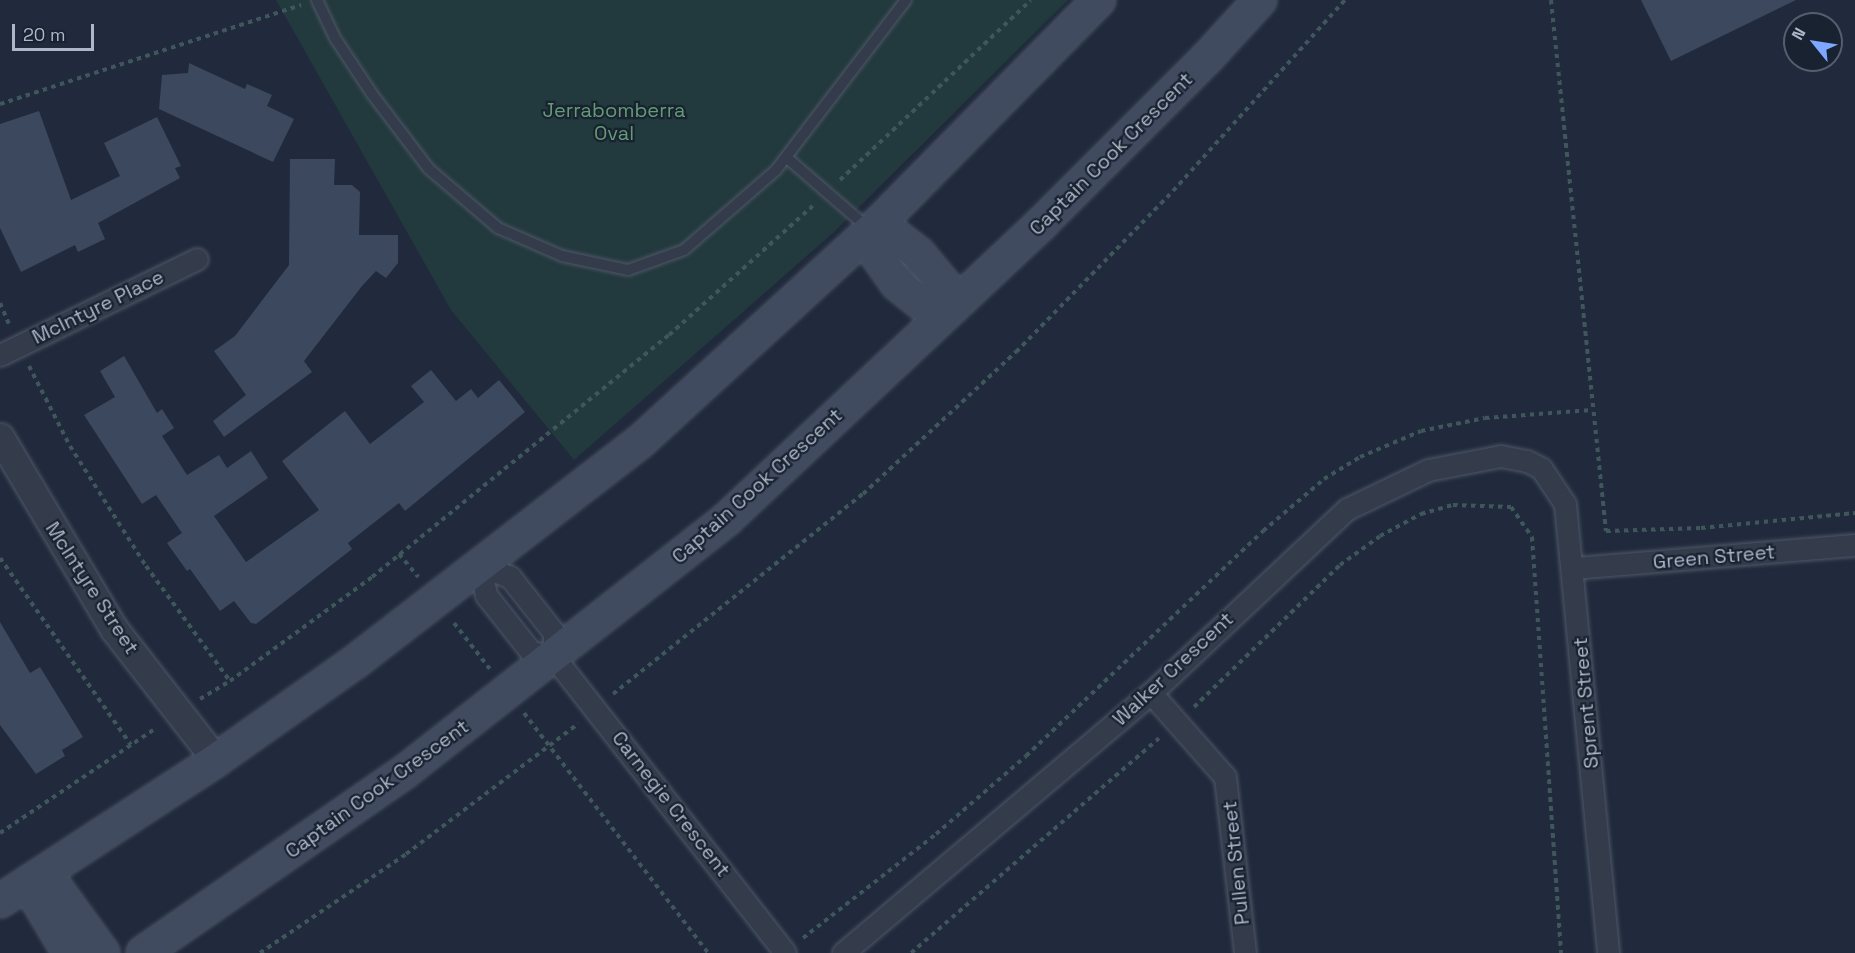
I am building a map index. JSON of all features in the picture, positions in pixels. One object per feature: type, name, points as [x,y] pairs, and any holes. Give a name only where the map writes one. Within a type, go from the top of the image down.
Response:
[{"type":"main road","points":[[0,901],[37,879],[216,760],[436,600],[641,441],[871,230],[1099,0]]},
{"type":"main road","name":"Captain Cook Crescent","points":[[143,953],[407,770],[554,657],[727,519],[1041,224],[1256,5]]},
{"type":"main road","points":[[871,230],[897,284],[949,309]]},
{"type":"main road","points":[[37,879],[69,953]]},
{"type":"main road","points":[[37,879],[103,953]]},
{"type":"street","name":"McIntyre Place","points":[[9,351],[196,259]]},
{"type":"street","name":"McIntyre Street","points":[[0,437],[114,629],[216,760]]},
{"type":"street","name":"Walker Crescent","points":[[843,953],[1150,693],[1314,537],[1361,501],[1396,482],[1445,465],[1501,456],[1535,464]]},
{"type":"street","name":"Sprent Street","points":[[1535,464],[1553,481],[1565,504],[1574,568],[1608,953]]},
{"type":"street","name":"Green Street","points":[[1574,568],[1855,545]]},
{"type":"street","points":[[480,566],[510,577],[554,633],[554,657],[531,652],[486,596],[480,566]]},
{"type":"street","name":"Carnegie Crescent","points":[[554,657],[784,953]]},
{"type":"street","name":"Pullen Street","points":[[1150,693],[1225,777],[1245,953]]},
{"type":"lane","points":[[317,0],[335,38],[372,94],[429,169],[498,228],[562,256],[628,270],[684,250],[776,170],[906,0]]},
{"type":"lane","points":[[786,157],[871,230]]},
{"type":"path","points":[[0,833],[179,711],[230,681],[399,554],[669,335],[827,194],[1031,0]]},
{"type":"path","points":[[260,953],[406,854],[552,748],[596,709],[863,494],[1016,352],[1173,192],[1345,0]]},
{"type":"path","points":[[1551,0],[1606,531],[1701,528],[1855,513]]},
{"type":"path","points":[[0,104],[305,4]]},
{"type":"path","points":[[9,351],[120,526],[230,681]]},
{"type":"path","points":[[784,953],[936,834],[1017,764],[1263,531],[1324,479],[1360,457],[1421,431],[1485,418],[1592,410]]},
{"type":"path","points":[[911,953],[1177,723],[1340,565],[1380,536],[1421,514],[1453,505],[1511,507],[1532,537],[1561,953]]},
{"type":"path","points":[[399,554],[552,748],[708,953]]},
{"type":"path","points":[[0,558],[131,745]]},
{"type":"green space","name":"Jerrabomberra Oval","points":[[276,0],[1068,0],[833,233],[574,460],[451,310]]},
{"type":"building","points":[[1641,0],[1796,0],[1671,61]]},
{"type":"building","points":[[189,63],[245,89],[247,84],[272,95],[267,106],[294,119],[273,162],[159,109],[162,75],[188,73]]},
{"type":"building","points":[[39,111],[71,200],[120,176],[104,143],[157,117],[181,166],[175,168],[180,178],[98,223],[105,239],[78,252],[75,245],[21,272],[0,228],[0,124]]},
{"type":"building","points":[[290,159],[335,159],[334,185],[352,185],[360,192],[359,235],[398,235],[398,263],[386,278],[376,271],[362,286],[304,361],[312,372],[224,437],[213,421],[246,395],[214,351],[235,336],[289,265]]},
{"type":"building","points":[[124,356],[157,413],[162,409],[174,428],[162,436],[187,475],[219,455],[227,468],[251,451],[268,478],[214,516],[246,562],[319,510],[282,461],[345,411],[370,444],[424,402],[411,386],[431,370],[456,401],[471,389],[478,398],[499,380],[525,412],[405,511],[399,503],[348,543],[352,549],[256,624],[251,623],[234,601],[220,611],[190,569],[187,571],[167,543],[182,533],[156,495],[142,504],[84,415],[115,397],[100,371]]},
{"type":"building","points":[[0,622],[30,673],[40,667],[83,737],[62,750],[65,756],[36,774],[0,725]]}]
